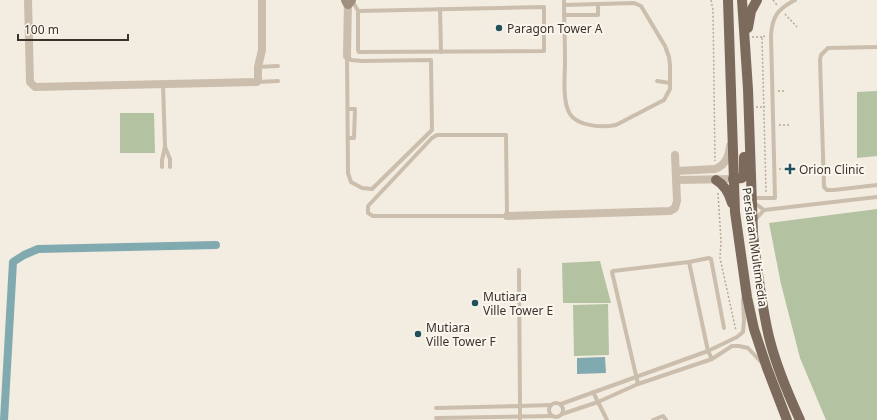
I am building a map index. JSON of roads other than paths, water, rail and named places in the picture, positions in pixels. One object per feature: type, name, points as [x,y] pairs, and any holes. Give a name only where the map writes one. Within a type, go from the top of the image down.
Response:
[{"type":"main road","points":[[722,0],[729,15]]},
{"type":"main road","name":"Persiaran Multimedia","points":[[728,0],[735,212],[747,296],[754,329],[787,420]]},
{"type":"main road","name":"Persiaran Multimedia","points":[[742,0],[746,41],[753,223],[756,256],[769,337],[787,392],[800,420]]},
{"type":"main road","points":[[746,41],[751,11],[757,0]]},
{"type":"main road","points":[[733,179],[742,178],[744,175],[744,146],[749,130]]},
{"type":"main road","points":[[716,180],[727,190],[735,212]]},
{"type":"street","points":[[28,0],[30,82],[35,86],[257,82],[258,67],[262,50],[262,0]]},
{"type":"street","points":[[348,56],[349,1]]},
{"type":"street","points":[[676,171],[715,169],[721,167],[726,162],[732,133]]},
{"type":"street","points":[[507,216],[666,212],[674,208],[677,201],[675,155],[684,165],[700,170]]},
{"type":"street","points":[[676,180],[733,179]]},
{"type":"street","points":[[677,196],[678,192],[685,185],[698,180]]},
{"type":"lane","points":[[752,200],[775,198],[771,36],[772,23],[784,6],[796,0]]},
{"type":"lane","points":[[349,1],[358,11],[357,28],[359,52],[544,51],[544,7],[358,11]]},
{"type":"lane","points":[[564,2],[598,4],[634,3],[640,6],[665,46],[669,57],[670,83],[668,93],[664,100],[616,125],[610,126],[589,124],[576,121],[569,114],[565,97],[564,2]]},
{"type":"lane","points":[[564,15],[598,14],[598,4]]},
{"type":"lane","points":[[440,9],[441,52]]},
{"type":"lane","points":[[348,28],[357,28]]},
{"type":"lane","points":[[877,47],[828,48],[821,55],[820,60],[824,188],[827,190],[834,190],[877,184]]},
{"type":"lane","points":[[348,56],[351,60],[362,61],[431,60],[432,130],[372,189],[362,188],[351,182],[348,173],[348,56]]},
{"type":"lane","points":[[258,67],[278,66]]},
{"type":"lane","points":[[257,82],[278,81]]},
{"type":"lane","points":[[657,81],[670,83]]},
{"type":"lane","points":[[162,167],[165,147],[163,84]]},
{"type":"lane","points":[[505,134],[507,216],[373,216],[368,213],[368,206],[432,138],[437,136],[505,134]]},
{"type":"lane","points":[[165,147],[170,159],[170,167]]},
{"type":"lane","points":[[753,223],[757,217],[767,210],[877,197]]},
{"type":"lane","points":[[752,200],[767,210]]},
{"type":"lane","points":[[638,384],[612,272],[709,258],[711,259],[724,328]]},
{"type":"lane","points":[[689,262],[708,351],[712,359]]},
{"type":"lane","points":[[519,270],[520,418]]},
{"type":"lane","points":[[436,408],[551,405],[554,403],[561,404],[708,351],[737,337],[743,332],[743,295],[746,282]]},
{"type":"lane","points":[[436,418],[558,417],[562,414],[598,402],[638,384],[712,359],[732,346],[748,348],[761,361],[774,385]]},
{"type":"lane","points":[[593,392],[607,420]]},
{"type":"lane","points":[[561,404],[563,408],[562,414]]},
{"type":"lane","points":[[550,416],[549,411],[551,405]]},
{"type":"lane","points":[[550,416],[558,420]]},
{"type":"lane","points":[[653,420],[663,416],[666,420]]},
{"type":"water","points":[[605,357],[606,373],[577,374],[577,358]]},
{"type":"waterway","points":[[4,420],[13,262],[38,249],[216,245]]},
{"type":"place","name":"Paragon Tower A","points":[[499,28]]},
{"type":"place","name":"Orion Clinic","points":[[790,169]]},
{"type":"place","name":"Mutiara Ville Tower E","points":[[475,303]]},
{"type":"place","name":"Mutiara Ville Tower F","points":[[418,334]]}]
